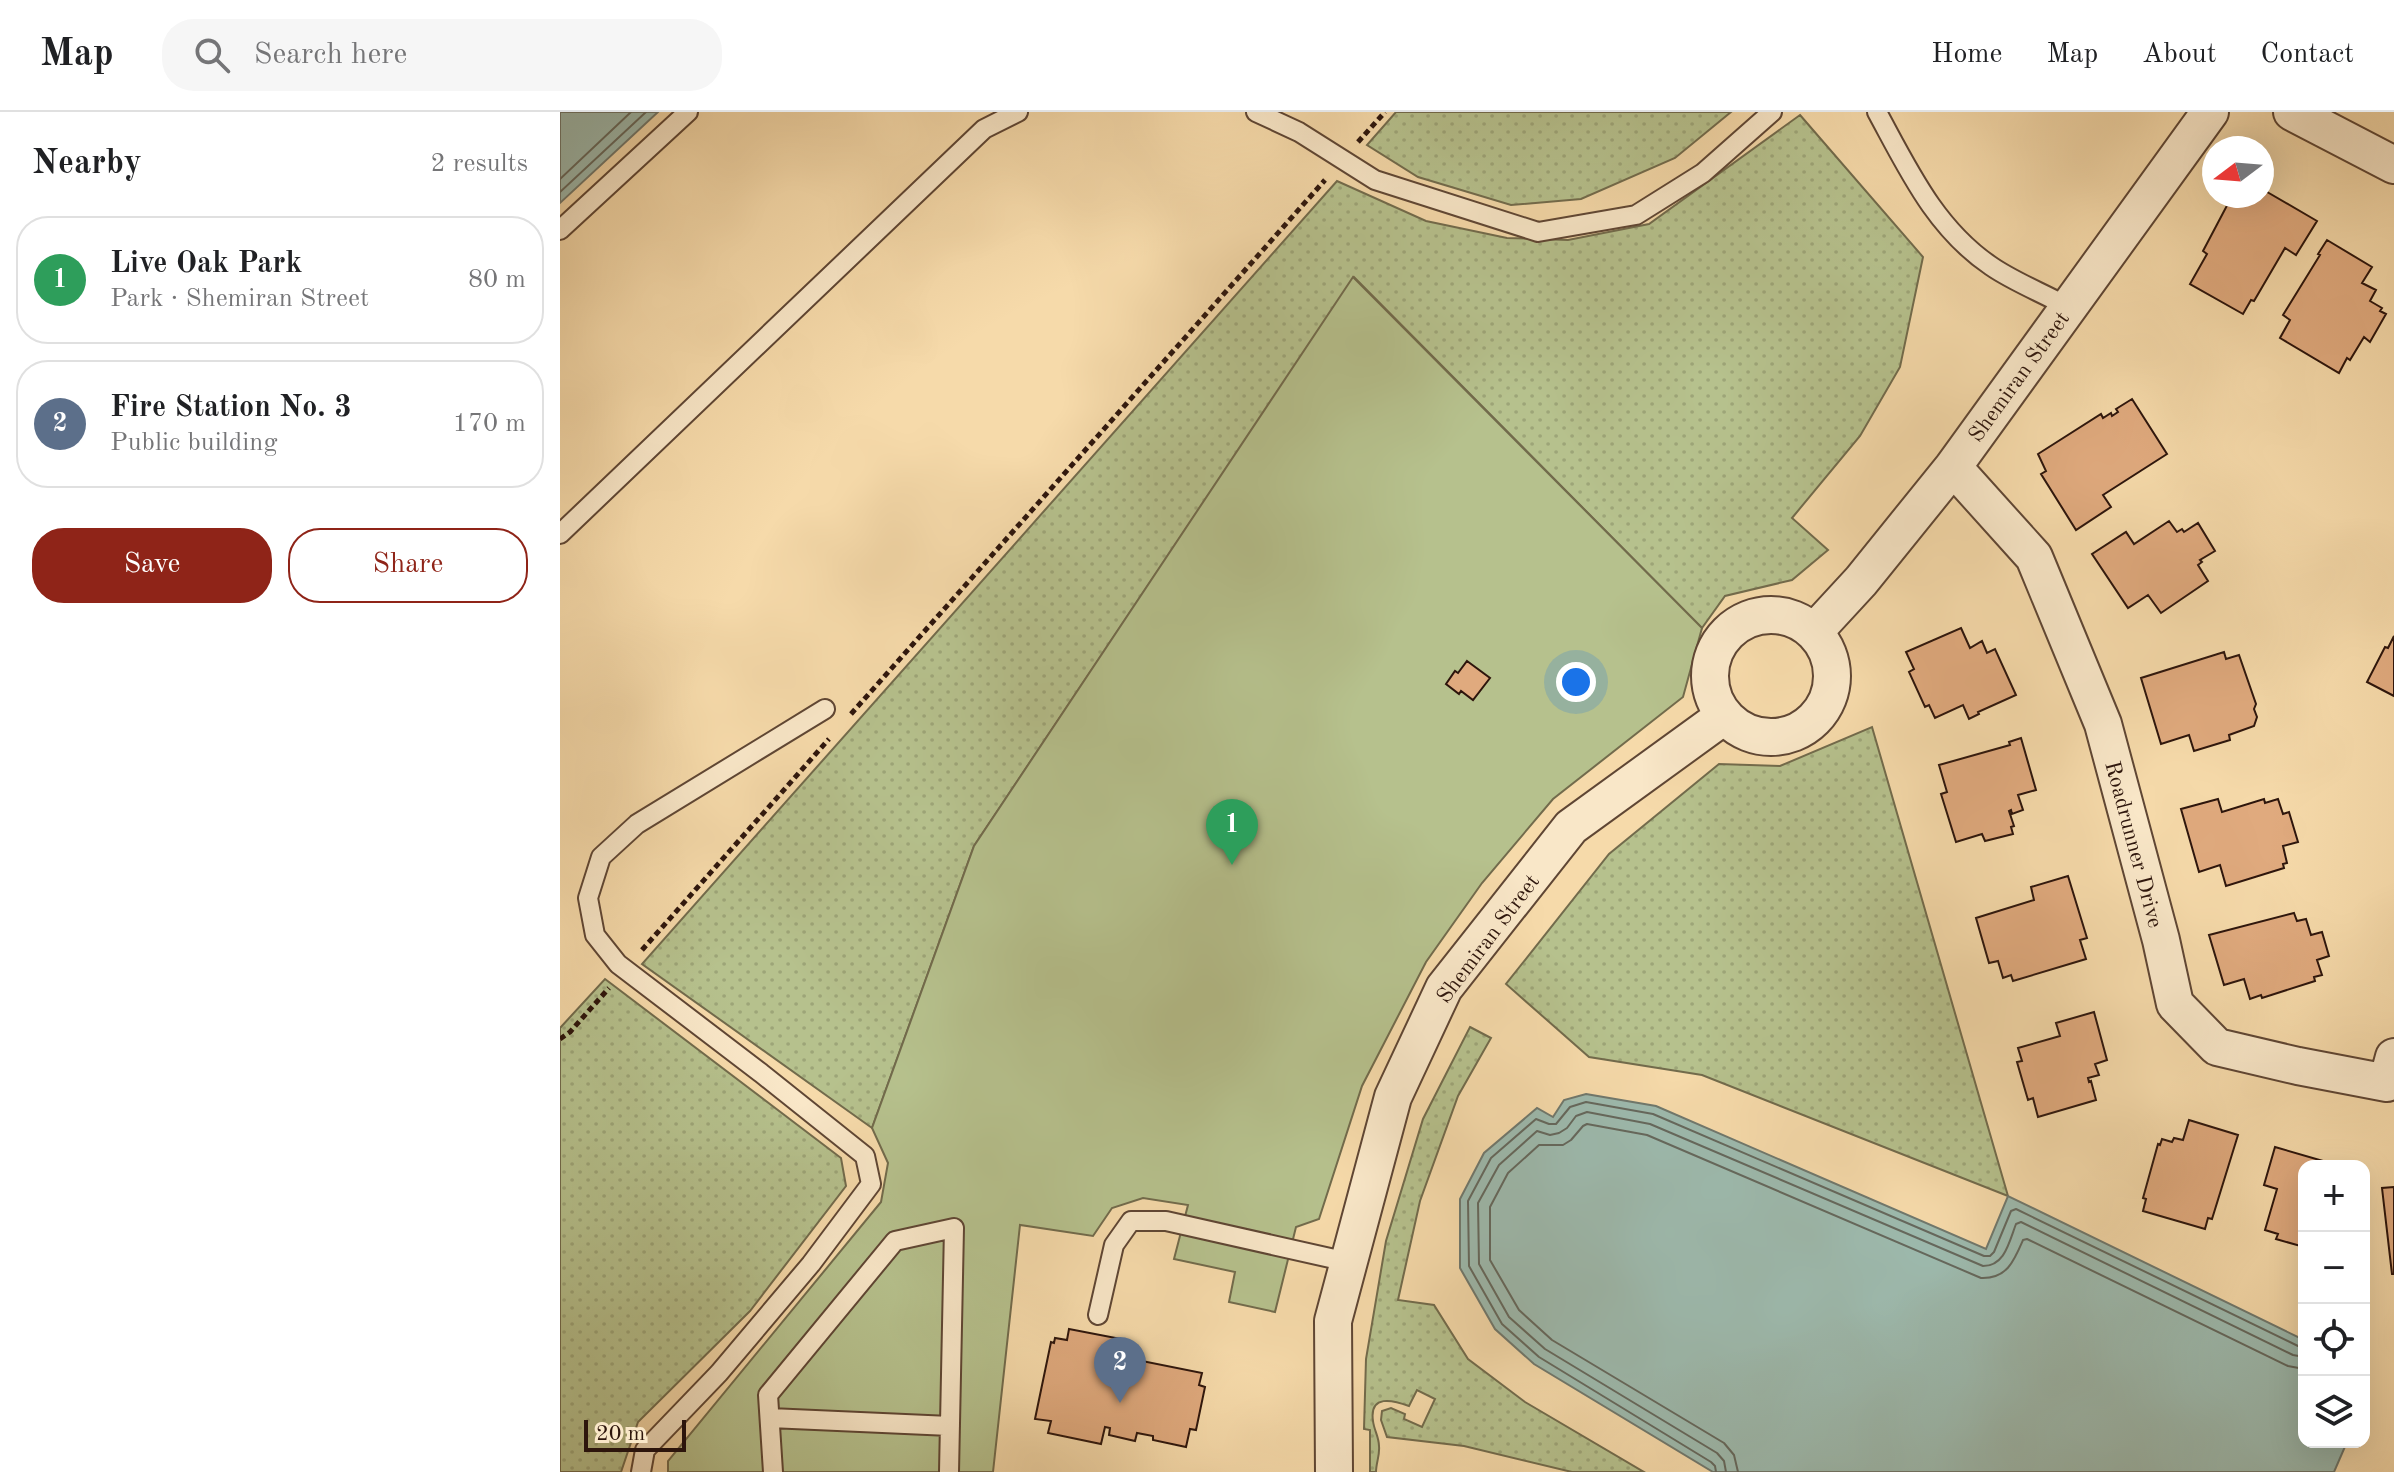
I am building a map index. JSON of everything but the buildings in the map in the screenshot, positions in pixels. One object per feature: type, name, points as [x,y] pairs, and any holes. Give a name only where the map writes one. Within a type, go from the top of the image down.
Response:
[{"type":"street","name":"Shemiran Street","points":[[1814,632],[1861,581],[1953,467],[2210,112]]},
{"type":"street","points":[[2292,112],[2394,165]]},
{"type":"street","name":"Roadrunner Drive","points":[[1953,467],[2034,557],[2040,571],[2103,724],[2175,1004],[2217,1047],[2387,1083],[2394,1057]]},
{"type":"street","points":[[1766,614],[1786,616],[1805,624],[1820,638],[1830,657],[1833,678],[1828,698],[1818,717],[1801,730],[1781,737],[1760,737],[1741,729],[1724,716],[1714,700],[1709,681],[1711,661],[1718,643],[1731,628],[1747,618],[1766,614]]},
{"type":"street","name":"Shemiran Street","points":[[1334,1472],[1333,1321],[1393,1097],[1444,988],[1571,827],[1724,716]]},
{"type":"lane","points":[[560,230],[688,112]]},
{"type":"lane","points":[[560,534],[984,129],[1018,112]]},
{"type":"lane","points":[[1256,112],[1299,132],[1375,180],[1538,232],[1636,215],[1703,173],[1772,112]]},
{"type":"lane","points":[[1877,112],[1921,193],[1949,230],[1991,266],[2068,307]]},
{"type":"lane","points":[[641,1472],[645,1450],[719,1373],[811,1264],[871,1184],[865,1156],[625,969],[595,935],[588,898],[601,857],[637,824],[825,709]]},
{"type":"lane","points":[[1098,1315],[1114,1245],[1131,1221],[1166,1221],[1348,1262]]},
{"type":"lane","points":[[773,1472],[768,1395],[895,1241],[954,1228],[949,1472]]},
{"type":"lane","points":[[770,1418],[950,1426]]},
{"type":"path","points":[[848,718],[1385,112]]},
{"type":"path","points":[[560,1039],[570,1032],[837,730]]},
{"type":"green space","points":[[1396,112],[1731,112],[1675,158],[1581,199],[1511,205],[1418,177],[1367,145]]},
{"type":"green space","points":[[1800,115],[1923,257],[1900,367],[1860,436],[1792,518],[1828,550],[1792,580],[1725,596],[1702,628],[1354,277],[974,846],[872,1128],[642,964],[1337,181],[1426,221],[1507,238],[1568,240],[1649,224]]},
{"type":"green space","points":[[1353,277],[1702,628],[1683,697],[1553,799],[1482,883],[1426,962],[1362,1086],[1319,1219],[1296,1227],[1275,1312],[1229,1302],[1235,1272],[1174,1259],[1188,1205],[1143,1198],[1112,1208],[1093,1236],[1020,1225],[993,1472],[668,1472],[668,1461],[881,1202],[888,1163],[872,1128],[974,846]]},
{"type":"green space","points":[[1872,727],[2008,1196],[1702,1075],[1589,1057],[1506,984],[1609,854],[1719,764],[1780,766]]},
{"type":"green space","points":[[605,979],[841,1158],[846,1186],[750,1311],[638,1422],[621,1472],[560,1472],[560,1028]]},
{"type":"green space","points":[[1470,1027],[1491,1038],[1458,1096],[1420,1201],[1398,1300],[1434,1305],[1468,1359],[1525,1402],[1644,1472],[1572,1472],[1464,1446],[1387,1437],[1381,1420],[1382,1411],[1391,1408],[1405,1414],[1404,1419],[1422,1427],[1435,1399],[1417,1390],[1409,1406],[1384,1401],[1375,1406],[1373,1421],[1379,1453],[1376,1472],[1370,1472],[1370,1430],[1364,1429],[1366,1359],[1386,1241],[1423,1119]]},
{"type":"water","points":[[560,112],[658,112],[560,203]]},
{"type":"water","points":[[1586,1094],[1656,1106],[1986,1249],[2008,1196],[2298,1337],[2298,1448],[2344,1448],[2334,1472],[1713,1472],[1534,1364],[1495,1329],[1460,1268],[1460,1199],[1484,1153],[1537,1108],[1553,1117],[1564,1100]]},
{"type":"place","name":"Live Oak Park","points":[[1232,865]]},
{"type":"place","name":"Fire Station No. 3","points":[[1120,1403]]}]
